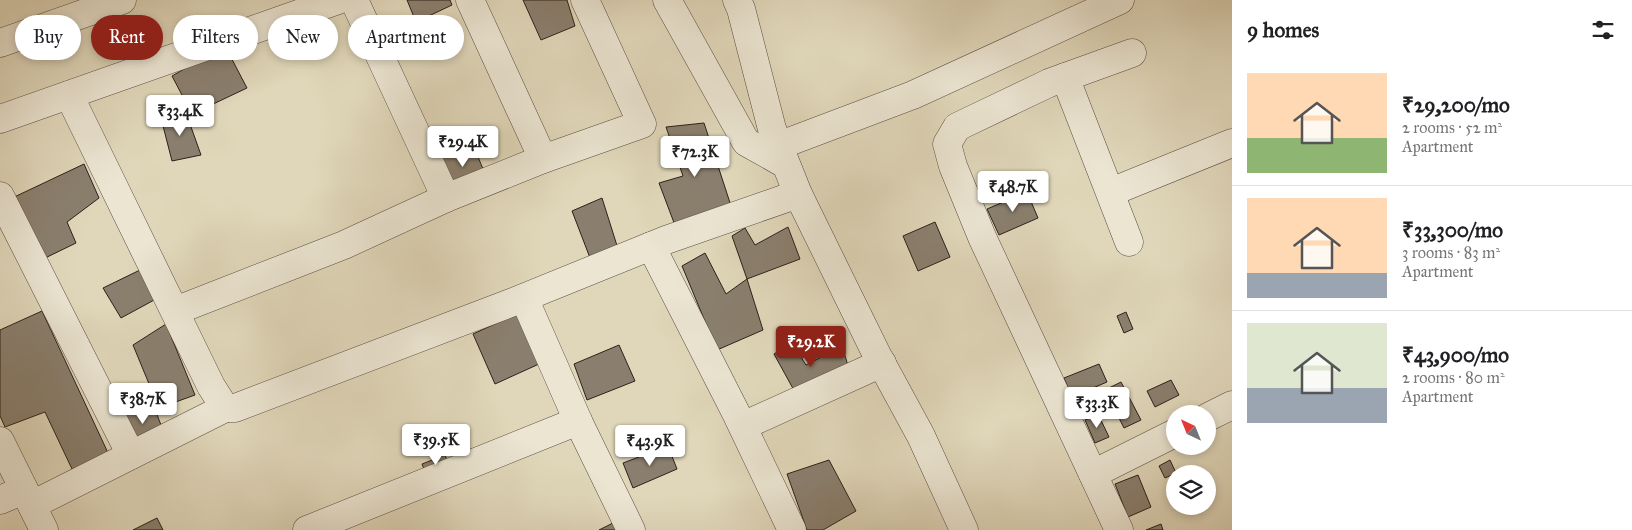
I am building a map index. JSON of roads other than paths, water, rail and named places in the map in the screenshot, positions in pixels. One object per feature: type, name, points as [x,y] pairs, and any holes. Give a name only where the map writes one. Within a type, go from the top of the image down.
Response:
[{"type":"street","points":[[0,43],[122,0]]},
{"type":"street","points":[[0,119],[338,0]]},
{"type":"street","points":[[354,0],[446,198]]},
{"type":"street","points":[[470,0],[543,159]]},
{"type":"street","points":[[175,311],[344,245],[446,198],[543,159],[642,124],[585,0]]},
{"type":"street","points":[[667,0],[746,142],[782,155],[1120,0]]},
{"type":"street","points":[[737,0],[741,9],[772,129],[798,194],[882,363],[921,436],[964,530]]},
{"type":"street","points":[[1119,530],[982,237],[953,166],[947,144],[957,127],[1065,77],[1132,52]]},
{"type":"street","points":[[1065,77],[1129,242]]},
{"type":"street","points":[[69,95],[210,386],[225,408]]},
{"type":"street","points":[[1111,192],[1232,143]]},
{"type":"street","points":[[18,499],[131,455],[225,408],[235,408],[524,298],[651,246],[798,194]]},
{"type":"street","points":[[0,196],[131,455]]},
{"type":"street","points":[[651,246],[743,426],[792,530]]},
{"type":"street","points":[[524,298],[578,421],[631,530]]},
{"type":"street","points":[[743,426],[882,363]]},
{"type":"street","points":[[1216,413],[1232,405]]},
{"type":"street","points":[[307,530],[578,421]]},
{"type":"street","points":[[1093,474],[1166,438]]},
{"type":"street","points":[[0,441],[18,499],[44,530]]}]
